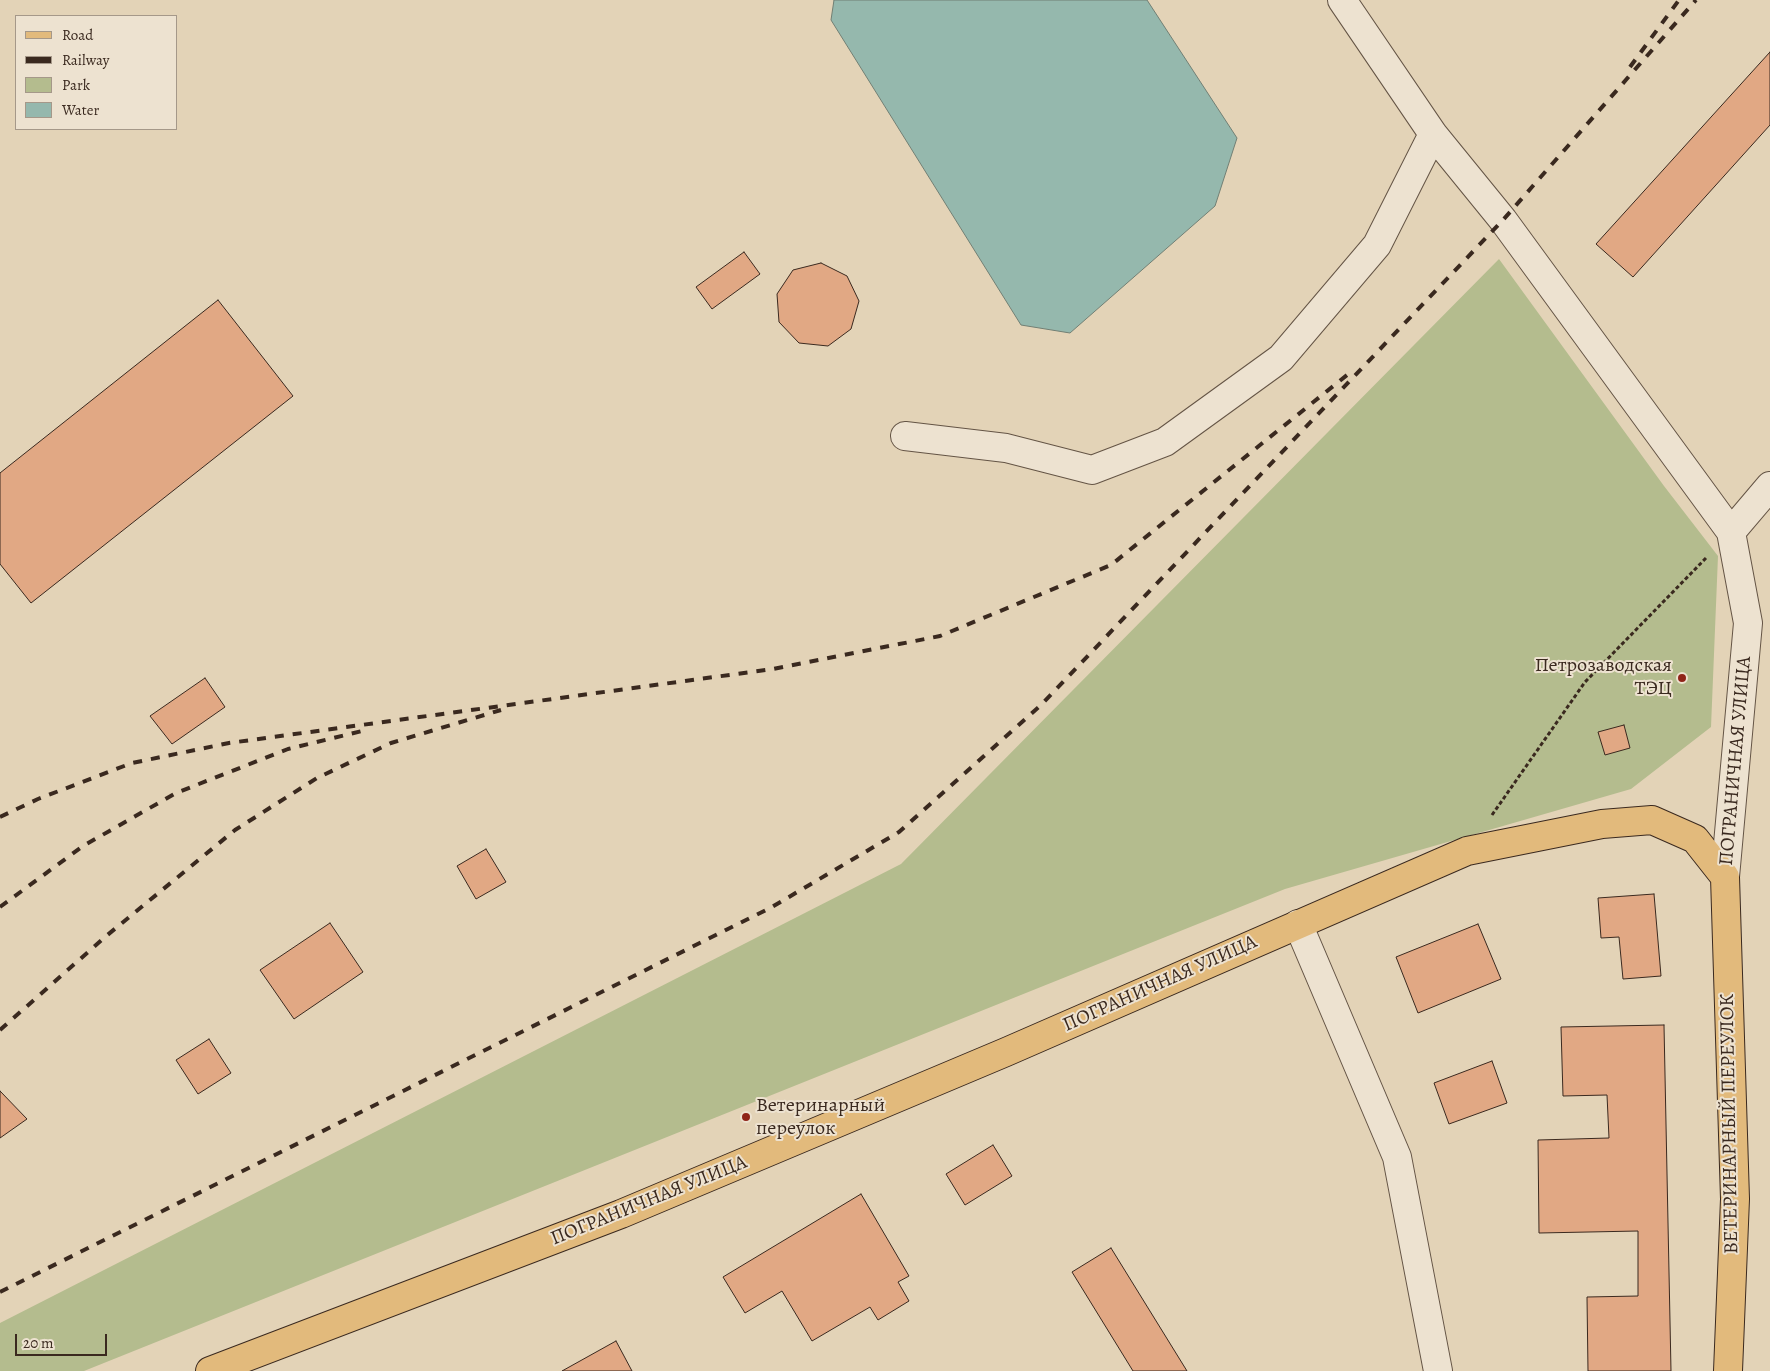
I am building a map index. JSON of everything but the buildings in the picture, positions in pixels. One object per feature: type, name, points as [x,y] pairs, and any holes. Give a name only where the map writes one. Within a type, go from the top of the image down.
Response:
[{"type":"main road","name":"ПОГРАНИЧНАЯ УЛИЦА","points":[[210,1371],[621,1214],[1006,1052],[1467,851],[1602,824],[1652,820],[1695,839],[1725,877]]},
{"type":"main road","name":"ВЕТЕРИНАРНЫЙ ПЕРЕУЛОК","points":[[1725,877],[1734,1199],[1728,1371]]},
{"type":"street","points":[[1342,0],[1433,134],[1503,220],[1731,532],[1770,486]]},
{"type":"street","points":[[905,436],[1006,448],[1092,470],[1165,442],[1281,358],[1377,245],[1433,134]]},
{"type":"street","name":"ПОГРАНИЧНАЯ УЛИЦА","points":[[1725,877],[1748,623],[1731,532]]},
{"type":"street","points":[[1298,924],[1397,1157],[1438,1371]]},
{"type":"path","points":[[1467,851],[1585,682],[1731,532]]},
{"type":"green space","points":[[1499,259],[1664,486],[1718,556],[1711,727],[1631,789],[1285,889],[84,1371],[0,1371],[0,1323],[901,864]]},
{"type":"water","points":[[834,0],[1147,0],[1237,138],[1215,206],[1070,333],[1021,325],[831,20]]},
{"type":"railway","points":[[1630,67],[1679,0]]},
{"type":"railway","points":[[0,1292],[772,907],[899,832],[1042,704],[1503,220],[1696,0]]},
{"type":"railway","points":[[0,817],[38,799],[132,763],[229,743],[773,669],[940,636],[1111,565],[1347,375]]},
{"type":"railway","points":[[0,1030],[105,937],[235,830],[317,778],[391,743],[501,710]]},
{"type":"railway","points":[[0,907],[83,846],[176,793],[288,749],[366,730]]},
{"type":"place","name":"Петрозаводская ТЭЦ","points":[[1682,678]]},
{"type":"place","name":"Ветеринарный переулок","points":[[746,1117]]}]
